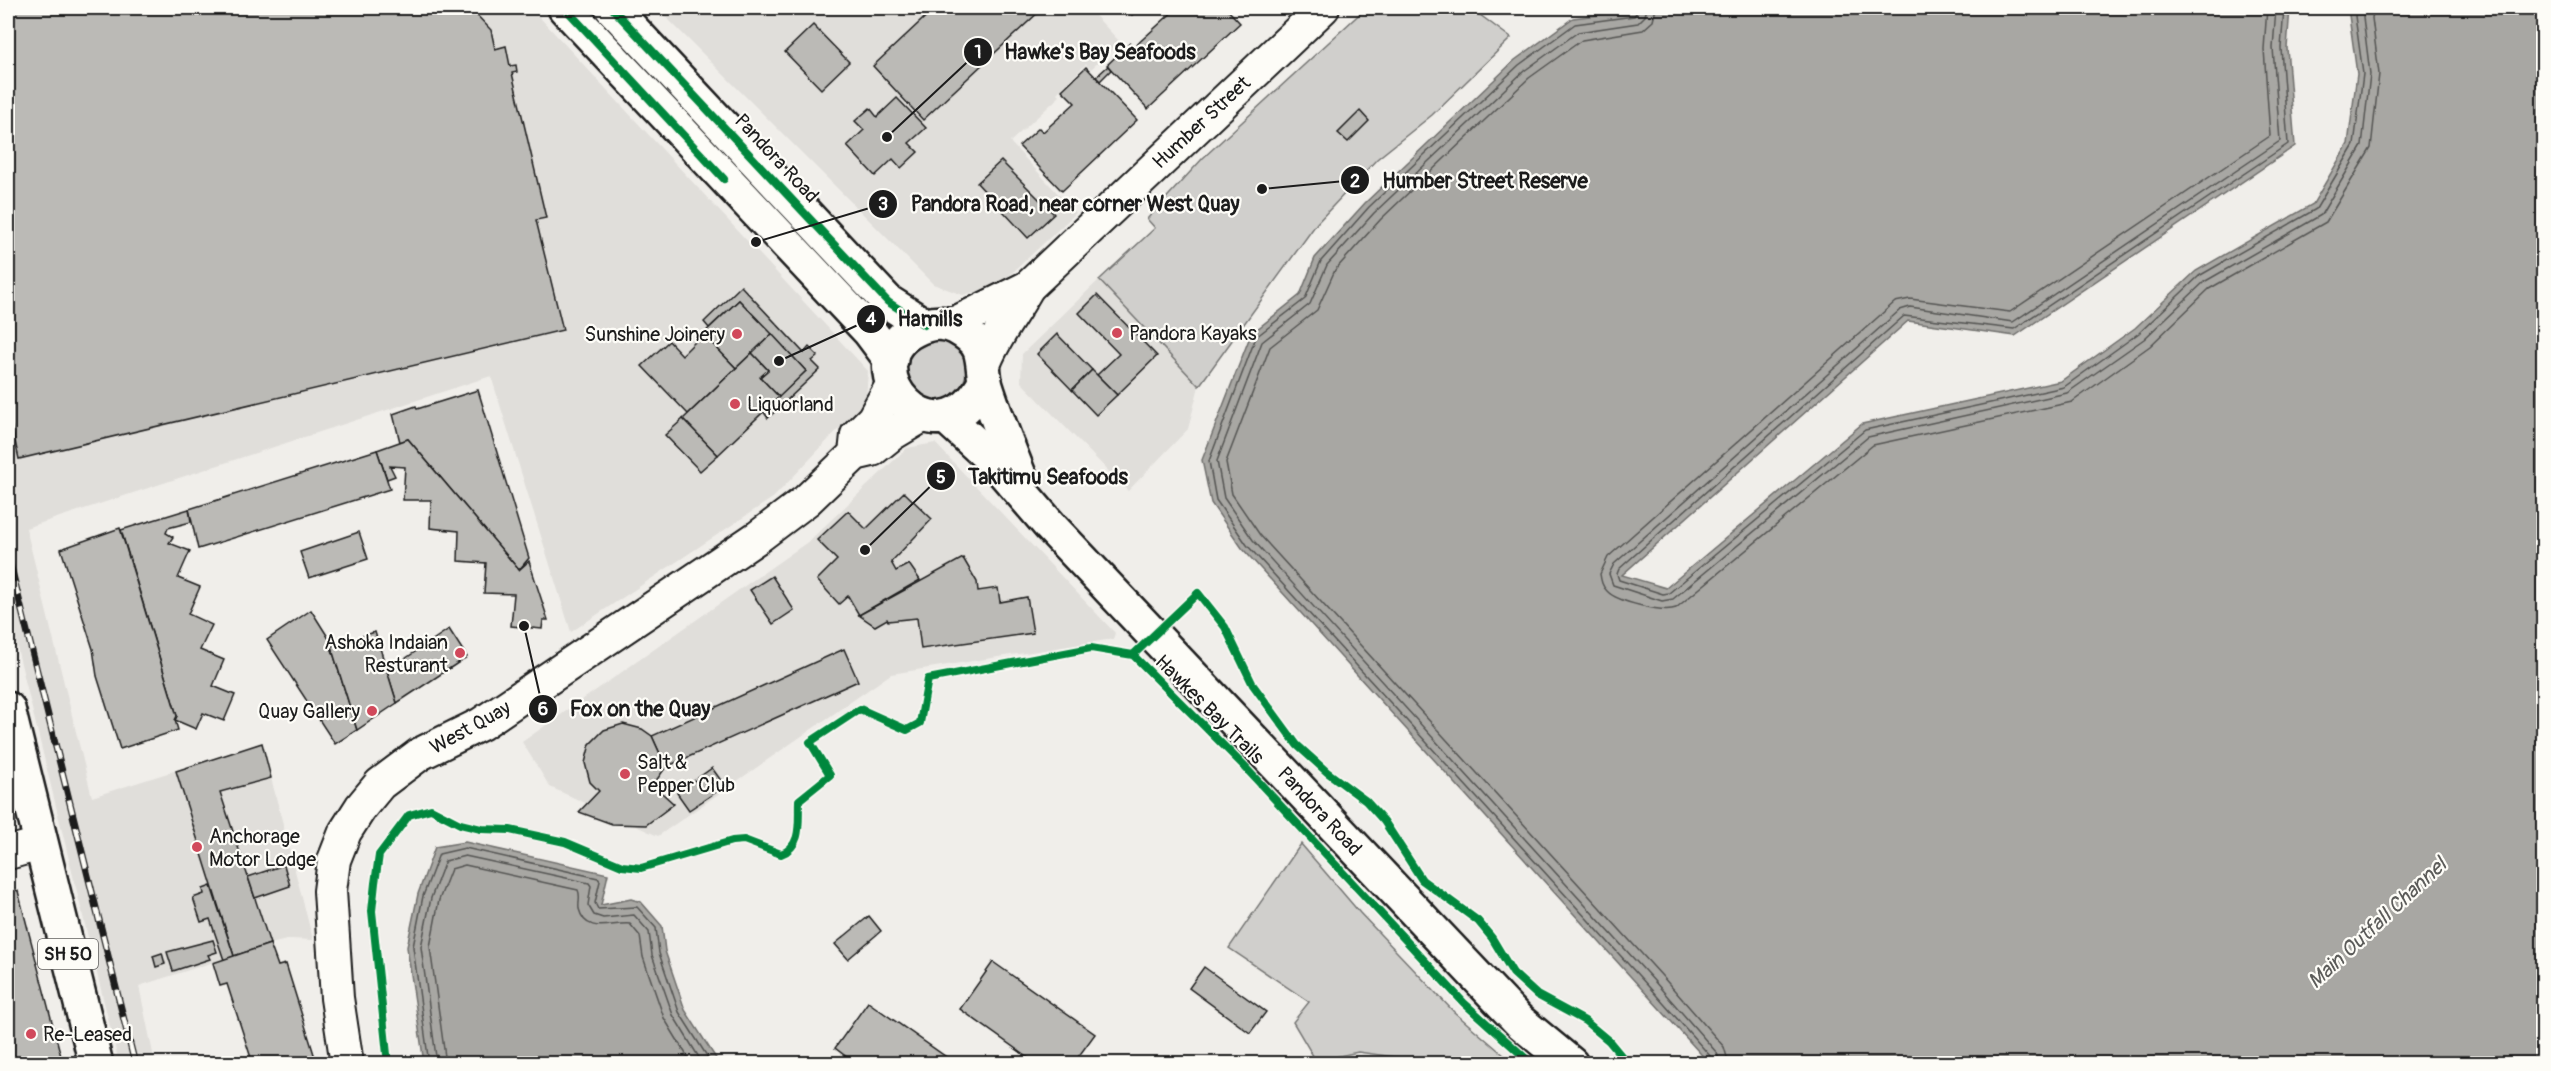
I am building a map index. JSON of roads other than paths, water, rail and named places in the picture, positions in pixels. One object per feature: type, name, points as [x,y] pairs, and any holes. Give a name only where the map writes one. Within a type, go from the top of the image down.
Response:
[{"type":"main road","points":[[565,8],[870,332],[891,373],[899,399],[910,409],[935,416],[979,445],[1029,498]]},
{"type":"main road","name":"Pandora Road","points":[[612,8],[888,302],[937,325]]},
{"type":"main road","points":[[891,373],[897,346],[907,334],[937,325],[967,334],[979,348],[997,420],[1029,498]]},
{"type":"main road","points":[[935,416],[966,408],[977,396],[985,373]]},
{"type":"main road","name":"Pandora Road","points":[[1029,498],[1051,527],[1519,1021],[1571,1064]]},
{"type":"main road","name":"SH 50","points":[[8,709],[96,1064]]},
{"type":"street","name":"Humber Street","points":[[985,373],[989,349],[1012,317],[1028,287],[1323,8]]},
{"type":"street","name":"Humber Street","points":[[937,325],[1028,287]]},
{"type":"street","name":"West Quay","points":[[855,454],[857,435],[873,419],[891,373]]},
{"type":"street","name":"West Quay","points":[[347,1064],[334,964],[330,891],[334,860],[349,825],[380,784],[403,765],[481,724],[771,528],[807,500],[855,454],[872,450],[892,434],[935,416]]},
{"type":"street","points":[[8,853],[40,844]]},
{"type":"water","name":"Main Outfall Channel","points":[[1655,8],[2290,8],[2287,48],[2295,146],[2015,336],[1908,321],[1622,575],[1666,588],[1862,424],[2061,381],[2135,328],[2196,271],[2313,204],[2348,144],[2357,74],[2349,15],[2352,8],[2543,8],[2543,1063],[1709,1063],[1242,548],[1211,503],[1202,460],[1251,334],[1300,295],[1315,258],[1365,203],[1515,60],[1573,18]]},
{"type":"water","points":[[465,842],[608,874],[601,905],[631,899],[641,902],[662,926],[665,951],[685,1010],[719,1063],[424,1063],[407,947],[418,894],[435,847]]},
{"type":"railway","points":[[8,555],[135,1064]]},
{"type":"place","name":"Hawke's Bay Seafoods","points":[[887,137]]},
{"type":"place","name":"Humber Street Reserve","points":[[1262,189]]},
{"type":"place","name":"Pandora Road, near corner West Quay","points":[[756,242]]},
{"type":"place","name":"Pandora Kayaks","points":[[1117,333]]},
{"type":"place","name":"Sunshine Joinery","points":[[737,334]]},
{"type":"place","name":"Hamills","points":[[779,361]]},
{"type":"place","name":"Liquorland","points":[[735,404]]},
{"type":"place","name":"Takitimu Seafoods","points":[[865,550]]},
{"type":"place","name":"Fox on the Quay","points":[[524,626]]},
{"type":"place","name":"Ashoka Indaian Resturant","points":[[460,653]]},
{"type":"place","name":"Quay Gallery","points":[[372,711]]},
{"type":"place","name":"Salt & Pepper Club","points":[[625,774]]},
{"type":"place","name":"Anchorage Motor Lodge","points":[[197,847]]},
{"type":"place","name":"Re-Leased","points":[[31,1034]]}]
